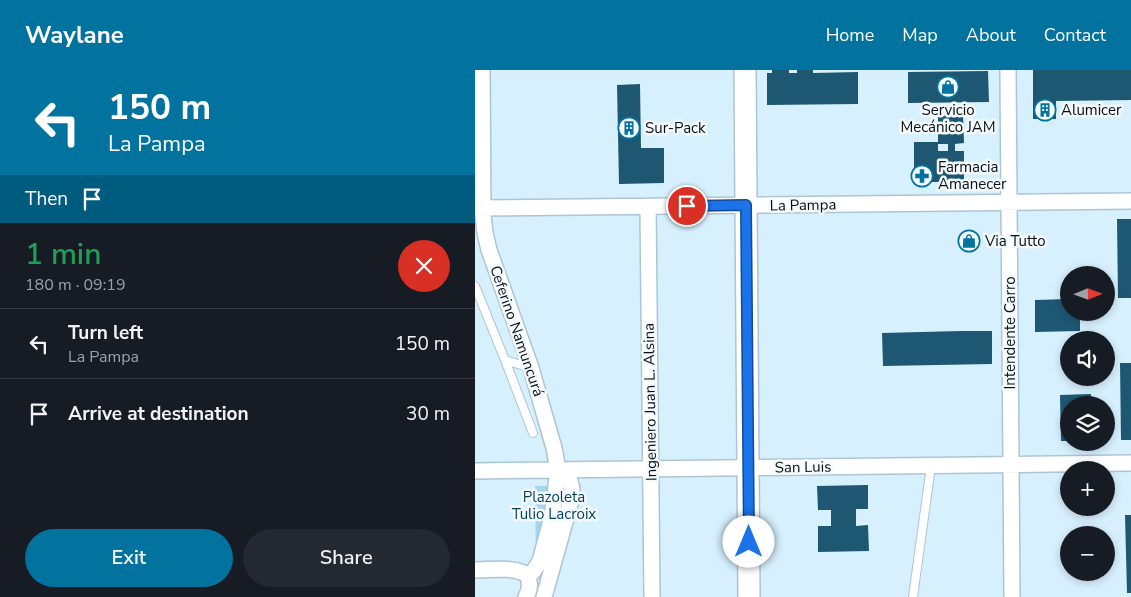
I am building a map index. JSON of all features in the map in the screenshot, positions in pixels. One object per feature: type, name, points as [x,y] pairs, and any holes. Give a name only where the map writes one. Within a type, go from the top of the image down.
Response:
[{"type":"street","name":"Ceferino Namuncurá","points":[[482,70],[479,208],[487,242],[531,368],[554,448],[573,489],[544,597]]},
{"type":"street","points":[[745,70],[749,597]]},
{"type":"street","name":"Intendente Carro","points":[[1008,70],[1013,597]]},
{"type":"street","name":"La Pampa","points":[[479,208],[1131,201]]},
{"type":"street","name":"Ingeniero Juan L. Alsina","points":[[648,206],[652,597]]},
{"type":"street","name":"San Luis","points":[[475,471],[1131,463]]},
{"type":"street","points":[[527,575],[533,572],[540,561],[563,470]]},
{"type":"street","points":[[475,570],[513,570],[523,572],[527,575],[530,584],[526,597]]},
{"type":"lane","name":"Ceferino Namuncurá","points":[[475,286],[533,434]]},
{"type":"lane","points":[[505,360],[531,368]]},
{"type":"lane","points":[[913,597],[931,466]]},
{"type":"green space","name":"Plazoleta Tulio Lacroix","points":[[581,485],[548,597],[533,597],[539,580],[536,570],[535,486]]},
{"type":"building","points":[[772,70],[789,70],[789,73],[797,73],[797,70],[813,70],[813,73],[858,72],[858,104],[767,105],[767,73],[772,73]]},
{"type":"building","points":[[1033,70],[1131,70],[1131,100],[1056,101],[1056,119],[1033,119]]},
{"type":"building","name":"Servicio Mecánico JAM","points":[[988,71],[989,102],[908,103],[908,72]]},
{"type":"building","name":"Sur-Pack","points":[[640,84],[641,148],[664,148],[664,183],[619,184],[617,85]]},
{"type":"building","points":[[963,115],[964,143],[955,144],[955,151],[964,151],[964,182],[914,182],[914,142],[938,142],[938,116]],"holes":[[[938,144],[948,144],[948,151],[938,151]]]},
{"type":"building","points":[[1117,219],[1131,219],[1131,298],[1118,298]]},
{"type":"building","points":[[1060,299],[1060,321],[1080,321],[1080,331],[1035,332],[1035,300]]},
{"type":"building","points":[[992,331],[992,364],[883,366],[882,333]]},
{"type":"building","points":[[1120,363],[1131,363],[1131,440],[1121,440]]},
{"type":"building","points":[[1091,394],[1091,396],[1060,396]]},
{"type":"building","points":[[868,485],[868,509],[856,509],[856,526],[868,525],[869,551],[818,552],[818,526],[831,526],[831,510],[818,510],[817,486]]},
{"type":"building","points":[[1125,515],[1131,515],[1131,593],[1127,593]]},
{"type":"place","name":"Servicio Mecánico JAM","points":[[948,87]]},
{"type":"place","name":"Alumicer","points":[[1045,110]]},
{"type":"place","name":"Sur-Pack","points":[[629,128]]},
{"type":"place","name":"Farmacia Amanecer","points":[[922,176]]},
{"type":"place","name":"Via Tutto","points":[[969,241]]},
{"type":"route","points":[[687,206],[746,205],[749,542]]}]
